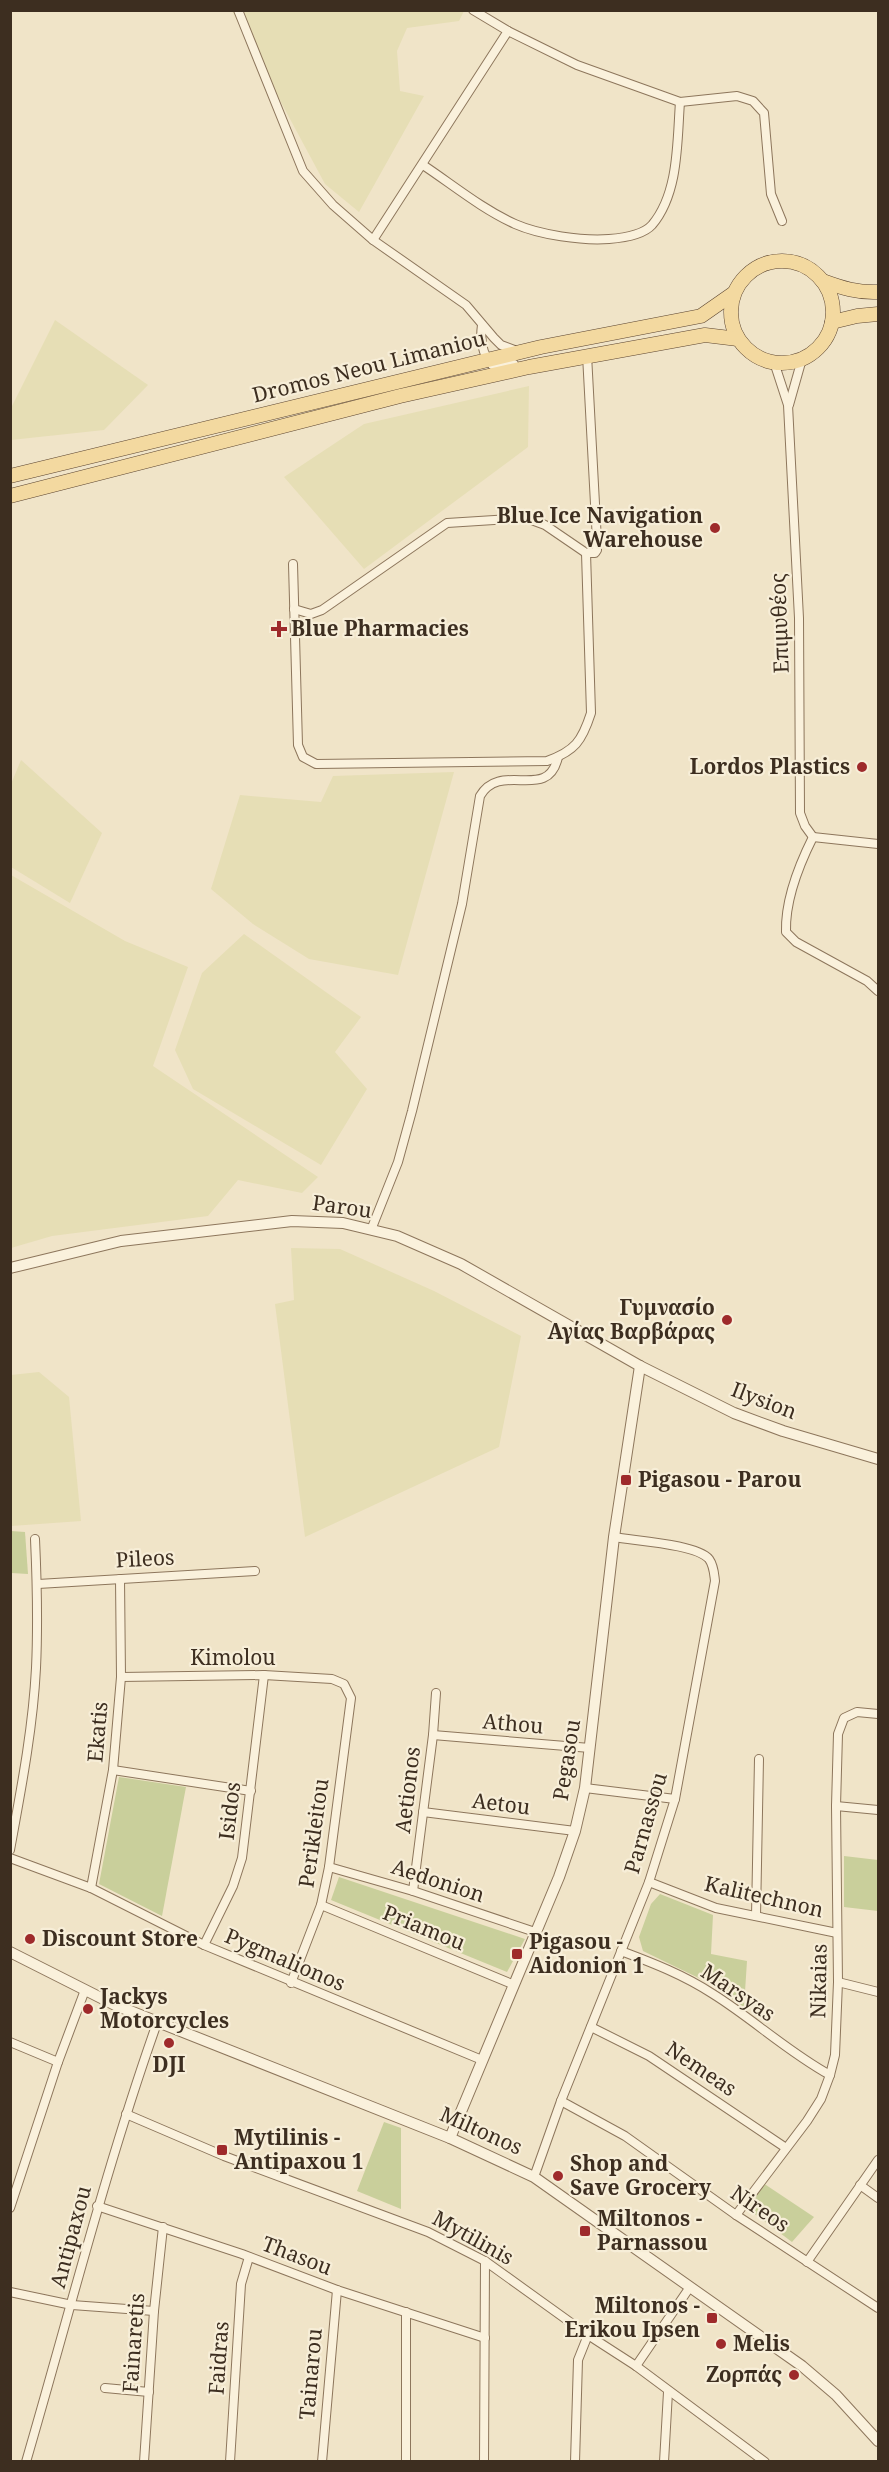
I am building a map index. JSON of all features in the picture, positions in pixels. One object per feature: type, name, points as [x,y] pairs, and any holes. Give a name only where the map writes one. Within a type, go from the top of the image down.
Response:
[{"type":"main road","points":[[767,262],[798,263],[812,270],[823,281],[832,301],[832,322],[826,338],[802,359],[788,363],[774,362],[754,354],[738,339],[732,325],[731,309],[734,293],[748,274],[767,262]]},
{"type":"main road","points":[[823,281],[843,289],[864,293],[879,292]]},
{"type":"main road","name":"Dromos Neou Limaniou","points":[[10,476],[519,352],[701,316],[734,293]]},
{"type":"main road","points":[[832,322],[879,314]]},
{"type":"main road","name":"Dromos Neou Limaniou","points":[[10,496],[400,396],[529,367],[705,335],[738,339]]},
{"type":"street","points":[[238,10],[303,171],[333,205],[373,240],[466,305],[501,345],[519,352]]},
{"type":"street","points":[[473,10],[508,31],[577,65],[680,102],[736,96],[753,101],[764,113],[771,194],[782,221]]},
{"type":"street","points":[[373,240],[508,31]]},
{"type":"street","points":[[423,165],[480,204],[517,225],[587,241],[623,238],[651,226],[670,194],[677,152],[680,102]]},
{"type":"street","points":[[482,325],[480,336],[487,360],[492,365],[515,364],[529,367]]},
{"type":"street","points":[[294,609],[311,614],[321,610],[447,523],[525,518],[545,525],[586,554],[595,553],[597,541],[587,355]]},
{"type":"street","points":[[788,405],[802,359]]},
{"type":"street","points":[[774,362],[788,405]]},
{"type":"street","name":"Επιμυθέος","points":[[788,405],[799,618],[800,813],[813,837]]},
{"type":"street","points":[[293,564],[297,745],[303,757],[316,764],[547,761],[567,754],[584,735],[591,713],[586,554]]},
{"type":"street","points":[[370,1230],[398,1162],[412,1111],[462,904],[480,796],[486,786],[496,780],[539,780],[549,775],[558,757]]},
{"type":"street","points":[[879,844],[813,837],[803,857],[787,912],[786,933],[796,942],[867,981],[879,991]]},
{"type":"street","name":"Parou","points":[[10,1269],[121,1241],[292,1221],[343,1223],[397,1236],[461,1264],[640,1366]]},
{"type":"street","name":"Ilysion","points":[[640,1366],[734,1413],[783,1431],[879,1459]]},
{"type":"street","name":"Pegasou","points":[[450,2138],[512,1984],[559,1877],[575,1832],[585,1788],[614,1537],[640,1366]]},
{"type":"street","name":"Parnassou","points":[[534,2177],[561,2101],[649,1882],[675,1799],[715,1581],[714,1568],[708,1558],[695,1550],[614,1537]]},
{"type":"street","points":[[10,1850],[23,1776],[36,1669],[38,1584],[35,1539]]},
{"type":"street","name":"Pileos","points":[[38,1584],[255,1571]]},
{"type":"street","name":"Ekatis","points":[[91,1888],[113,1770],[121,1677],[120,1579]]},
{"type":"street","name":"Kimolou","points":[[121,1677],[264,1675],[332,1679],[344,1684]]},
{"type":"street","name":"Isidos","points":[[204,1945],[233,1886],[242,1858],[264,1675]]},
{"type":"street","name":"Perikleitou","points":[[291,1983],[321,1905],[329,1867],[351,1698],[344,1684]]},
{"type":"street","name":"Aetionos","points":[[413,1891],[433,1735],[436,1693]]},
{"type":"street","name":"Nikaias","points":[[736,2215],[821,2099],[830,2075],[835,2055],[838,1982],[836,1806],[838,1734],[844,1718],[857,1712],[879,1714]]},
{"type":"street","name":"Athou","points":[[433,1735],[590,1748]]},
{"type":"street","points":[[756,1916],[759,1759]]},
{"type":"street","points":[[113,1770],[251,1791]]},
{"type":"street","points":[[585,1788],[675,1799]]},
{"type":"street","points":[[836,1806],[879,1810]]},
{"type":"street","name":"Aetou","points":[[423,1812],[575,1832]]},
{"type":"street","name":"Pygmalionos","points":[[10,1858],[91,1888],[204,1945],[291,1983],[482,2060]]},
{"type":"street","name":"Aedonion","points":[[329,1867],[413,1891],[535,1932]]},
{"type":"street","name":"Kalitechnon","points":[[649,1882],[716,1908],[837,1933]]},
{"type":"street","name":"Priamou","points":[[321,1905],[512,1984]]},
{"type":"street","name":"Miltonos","points":[[10,1952],[157,2023],[450,2138],[534,2177],[802,2366],[836,2395],[879,2441]]},
{"type":"street","name":"Marsyas","points":[[621,1952],[664,1967],[713,1994],[803,2061],[830,2075]]},
{"type":"street","points":[[838,1982],[879,1992]]},
{"type":"street","points":[[10,2208],[58,2062],[85,1990]]},
{"type":"street","name":"Antipaxou","points":[[26,2462],[72,2305],[97,2206],[157,2023]]},
{"type":"street","name":"Nemeas","points":[[591,2027],[649,2056],[786,2148]]},
{"type":"street","points":[[10,2042],[58,2062]]},
{"type":"street","name":"Nireos","points":[[561,2101],[626,2136],[736,2215],[879,2308]]},
{"type":"street","name":"Mytilinis","points":[[126,2114],[224,2156],[428,2232],[485,2261],[588,2335],[636,2366],[760,2459]]},
{"type":"street","points":[[807,2262],[879,2160]]},
{"type":"street","points":[[860,2186],[879,2198]]},
{"type":"street","name":"Thasou","points":[[97,2206],[249,2257],[337,2290],[485,2338]]},
{"type":"street","name":"Fainaretis","points":[[144,2462],[154,2311],[163,2227]]},
{"type":"street","name":"Faidras","points":[[230,2462],[241,2284],[249,2257]]},
{"type":"street","points":[[484,2462],[485,2261]]},
{"type":"street","points":[[636,2366],[690,2288]]},
{"type":"street","name":"Tainarou","points":[[322,2462],[337,2290]]},
{"type":"street","points":[[10,2292],[72,2305],[154,2311]]},
{"type":"street","points":[[406,2312],[406,2462]]},
{"type":"street","points":[[575,2462],[578,2360],[588,2335]]},
{"type":"street","points":[[105,2388],[149,2392]]},
{"type":"street","points":[[664,2462],[668,2392]]},
{"type":"shaded area","points":[[232,11],[464,11],[459,21],[407,28],[397,51],[400,91],[424,96],[359,212],[325,184]]},
{"type":"shaded area","points":[[55,320],[148,385],[104,430],[11,440],[11,408]]},
{"type":"shaded area","points":[[529,386],[528,447],[364,569],[284,477],[364,424]]},
{"type":"shaded area","points":[[21,760],[102,833],[70,903],[11,867],[11,784]]},
{"type":"shaded area","points":[[454,772],[398,975],[309,959],[253,924],[211,889],[240,795],[321,802],[333,776]]},
{"type":"shaded area","points":[[11,875],[125,941],[188,967],[153,1066],[318,1177],[302,1193],[238,1180],[208,1216],[52,1236],[11,1248]]},
{"type":"shaded area","points":[[244,934],[361,1017],[335,1052],[367,1089],[321,1165],[193,1089],[175,1050],[202,973]]},
{"type":"shaded area","points":[[291,1248],[340,1249],[434,1291],[521,1336],[499,1447],[305,1537],[275,1304],[294,1300]]},
{"type":"shaded area","points":[[39,1372],[69,1397],[81,1521],[11,1526],[11,1375]]},
{"type":"green space","points":[[11,1531],[25,1532],[28,1574],[11,1573]]},
{"type":"green space","points":[[119,1777],[186,1787],[162,1916],[99,1884]]},
{"type":"green space","points":[[844,1856],[878,1860],[878,1911],[844,1907]]},
{"type":"green space","points":[[339,1877],[525,1939],[507,1972],[331,1900]]},
{"type":"green space","points":[[660,1894],[713,1915],[711,1954],[747,1961],[744,2007],[709,1983],[643,1951],[639,1937],[651,1904]]},
{"type":"green space","points":[[384,2122],[401,2128],[401,2209],[357,2191]]},
{"type":"green space","points":[[763,2183],[814,2217],[792,2242],[748,2209]]},
{"type":"place","name":"Blue Ice Navigation Warehouse","points":[[715,528]]},
{"type":"place","name":"Blue Pharmacies","points":[[279,629]]},
{"type":"place","name":"Lordos Plastics","points":[[862,767]]},
{"type":"place","name":"Γυμνασίο Αγίας Βαρβάρας","points":[[727,1320]]},
{"type":"place","name":"Pigasou - Parou","points":[[626,1480]]},
{"type":"place","name":"Discount Store","points":[[30,1939]]},
{"type":"place","name":"Pigasou - Aidonion 1","points":[[517,1954]]},
{"type":"place","name":"Jackys Motorcycles","points":[[88,2009]]},
{"type":"place","name":"DJI","points":[[169,2043]]},
{"type":"place","name":"Mytilinis - Antipaxou 1","points":[[222,2150]]},
{"type":"place","name":"Shop and Save Grocery","points":[[558,2176]]},
{"type":"place","name":"Miltonos - Parnassou","points":[[585,2231]]},
{"type":"place","name":"Miltonos - Erikou Ipsen","points":[[712,2318]]},
{"type":"place","name":"Melis","points":[[721,2344]]},
{"type":"place","name":"Ζορπάς","points":[[794,2375]]}]
